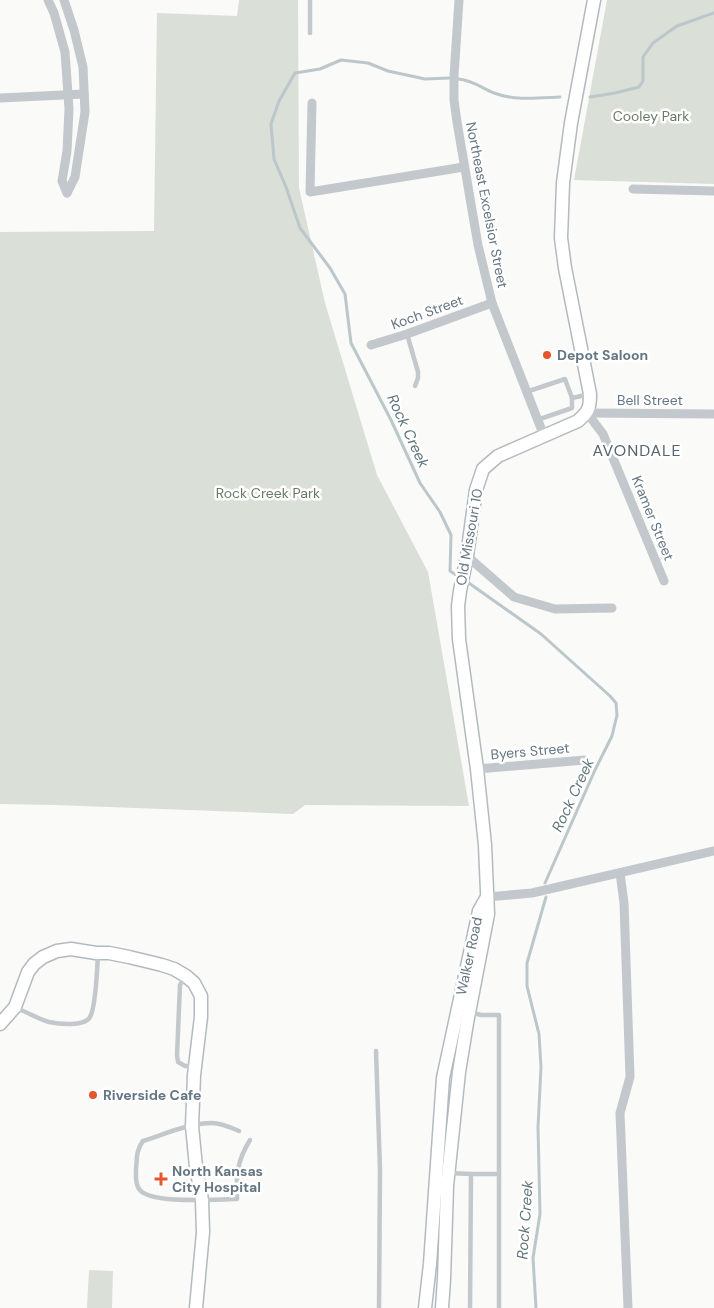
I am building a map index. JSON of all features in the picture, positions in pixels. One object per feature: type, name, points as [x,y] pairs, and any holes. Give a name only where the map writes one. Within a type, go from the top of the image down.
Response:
[{"type":"street","points":[[48,0],[54,13],[65,52],[69,109],[67,151],[62,181],[67,193],[75,177],[84,112],[84,94],[83,67],[64,0]]},
{"type":"street","name":"Northeast Excelsior Street","points":[[459,0],[454,100],[456,122],[478,245],[492,303],[544,436]]},
{"type":"street","points":[[582,417],[590,406],[590,394],[565,268],[561,238],[563,183],[571,123],[594,0]]},
{"type":"street","points":[[0,98],[84,94]]},
{"type":"street","points":[[312,103],[310,192],[464,167]]},
{"type":"street","points":[[633,189],[714,191]]},
{"type":"street","name":"Koch Street","points":[[371,345],[492,303]]},
{"type":"street","name":"Bell Street","points":[[582,417],[714,414]]},
{"type":"street","name":"Old Missouri 10","points":[[487,897],[485,845],[477,769],[459,639],[458,606],[476,490],[484,469],[498,456],[582,417]]},
{"type":"street","name":"Kramer Street","points":[[582,417],[604,434],[664,581]]},
{"type":"street","points":[[466,561],[514,597],[555,609],[612,608]]},
{"type":"street","name":"Byers Street","points":[[477,769],[585,760]]},
{"type":"street","points":[[487,897],[532,893],[714,851]]},
{"type":"street","points":[[620,873],[624,903],[630,1077],[620,1113],[628,1308]]},
{"type":"street","name":"Walker Road","points":[[425,1308],[442,1172],[459,1072],[463,1010],[488,914],[487,897]]},
{"type":"street","points":[[0,1024],[15,1007],[28,972],[34,964],[43,957],[57,951],[71,949],[129,957],[174,969],[194,983],[201,996],[201,1017],[195,1066],[192,1126],[196,1167],[202,1200],[203,1232],[196,1308]]},
{"type":"street","name":"Walker Road","points":[[442,1172],[445,1212],[442,1308]]},
{"type":"lane","points":[[310,0],[310,33]]},
{"type":"lane","points":[[407,334],[418,372],[416,386]]},
{"type":"lane","points":[[526,392],[565,379],[572,398],[572,408],[582,417]]},
{"type":"lane","points":[[572,398],[590,394]]},
{"type":"lane","points":[[537,420],[572,408]]},
{"type":"lane","points":[[15,1007],[49,1022],[80,1024],[88,1020],[91,1016],[94,1001],[98,953]]},
{"type":"lane","points":[[186,976],[180,985],[177,1055],[178,1062],[186,1066],[195,1066]]},
{"type":"lane","points":[[463,1010],[481,1015],[499,1015],[499,1308]]},
{"type":"lane","points":[[376,1051],[380,1170],[379,1308]]},
{"type":"lane","points":[[238,1131],[213,1123],[192,1126],[143,1141],[137,1150],[136,1183],[143,1193],[160,1199],[238,1199],[236,1173],[239,1160],[250,1140]]},
{"type":"lane","points":[[442,1172],[499,1174]]},
{"type":"lane","points":[[470,1308],[471,1174]]},
{"type":"green space","name":"Rock Creek Park","points":[[239,0],[298,0],[299,188],[325,303],[377,475],[428,572],[469,806],[305,805],[293,814],[0,804],[0,232],[154,231],[157,13],[237,16]]},
{"type":"green space","name":"Cooley Park","points":[[607,0],[714,0],[714,184],[574,180]]},
{"type":"green space","points":[[89,1270],[113,1271],[112,1308],[87,1308]]},
{"type":"waterway","name":"Rock Creek","points":[[590,97],[639,87],[643,81],[643,57],[653,43],[677,26],[714,13]]},
{"type":"waterway","name":"Rock Creek","points":[[449,78],[425,79],[388,71],[368,63],[341,60],[320,69],[295,73],[279,101],[271,124],[274,159],[300,228],[330,268],[345,294],[351,343],[391,420],[420,483],[440,512],[451,535],[450,571],[459,577]]},
{"type":"waterway","name":"Rock Creek","points":[[458,79],[477,84],[502,96],[527,98],[560,97]]},
{"type":"waterway","name":"Rock Creek","points":[[466,581],[541,634],[616,703],[617,715],[612,736],[545,883]]},
{"type":"waterway","name":"Rock Creek","points":[[536,1308],[533,1258],[540,1214],[538,1127],[541,1067],[539,1034],[527,986],[527,963],[546,897]]},
{"type":"place","name":"Depot Saloon","points":[[547,355]]},
{"type":"place","name":"Riverside Cafe","points":[[93,1095]]},
{"type":"place","name":"North Kansas City Hospital","points":[[161,1179]]},
{"type":"district","name":"AVONDALE","points":[[637,450]]}]
